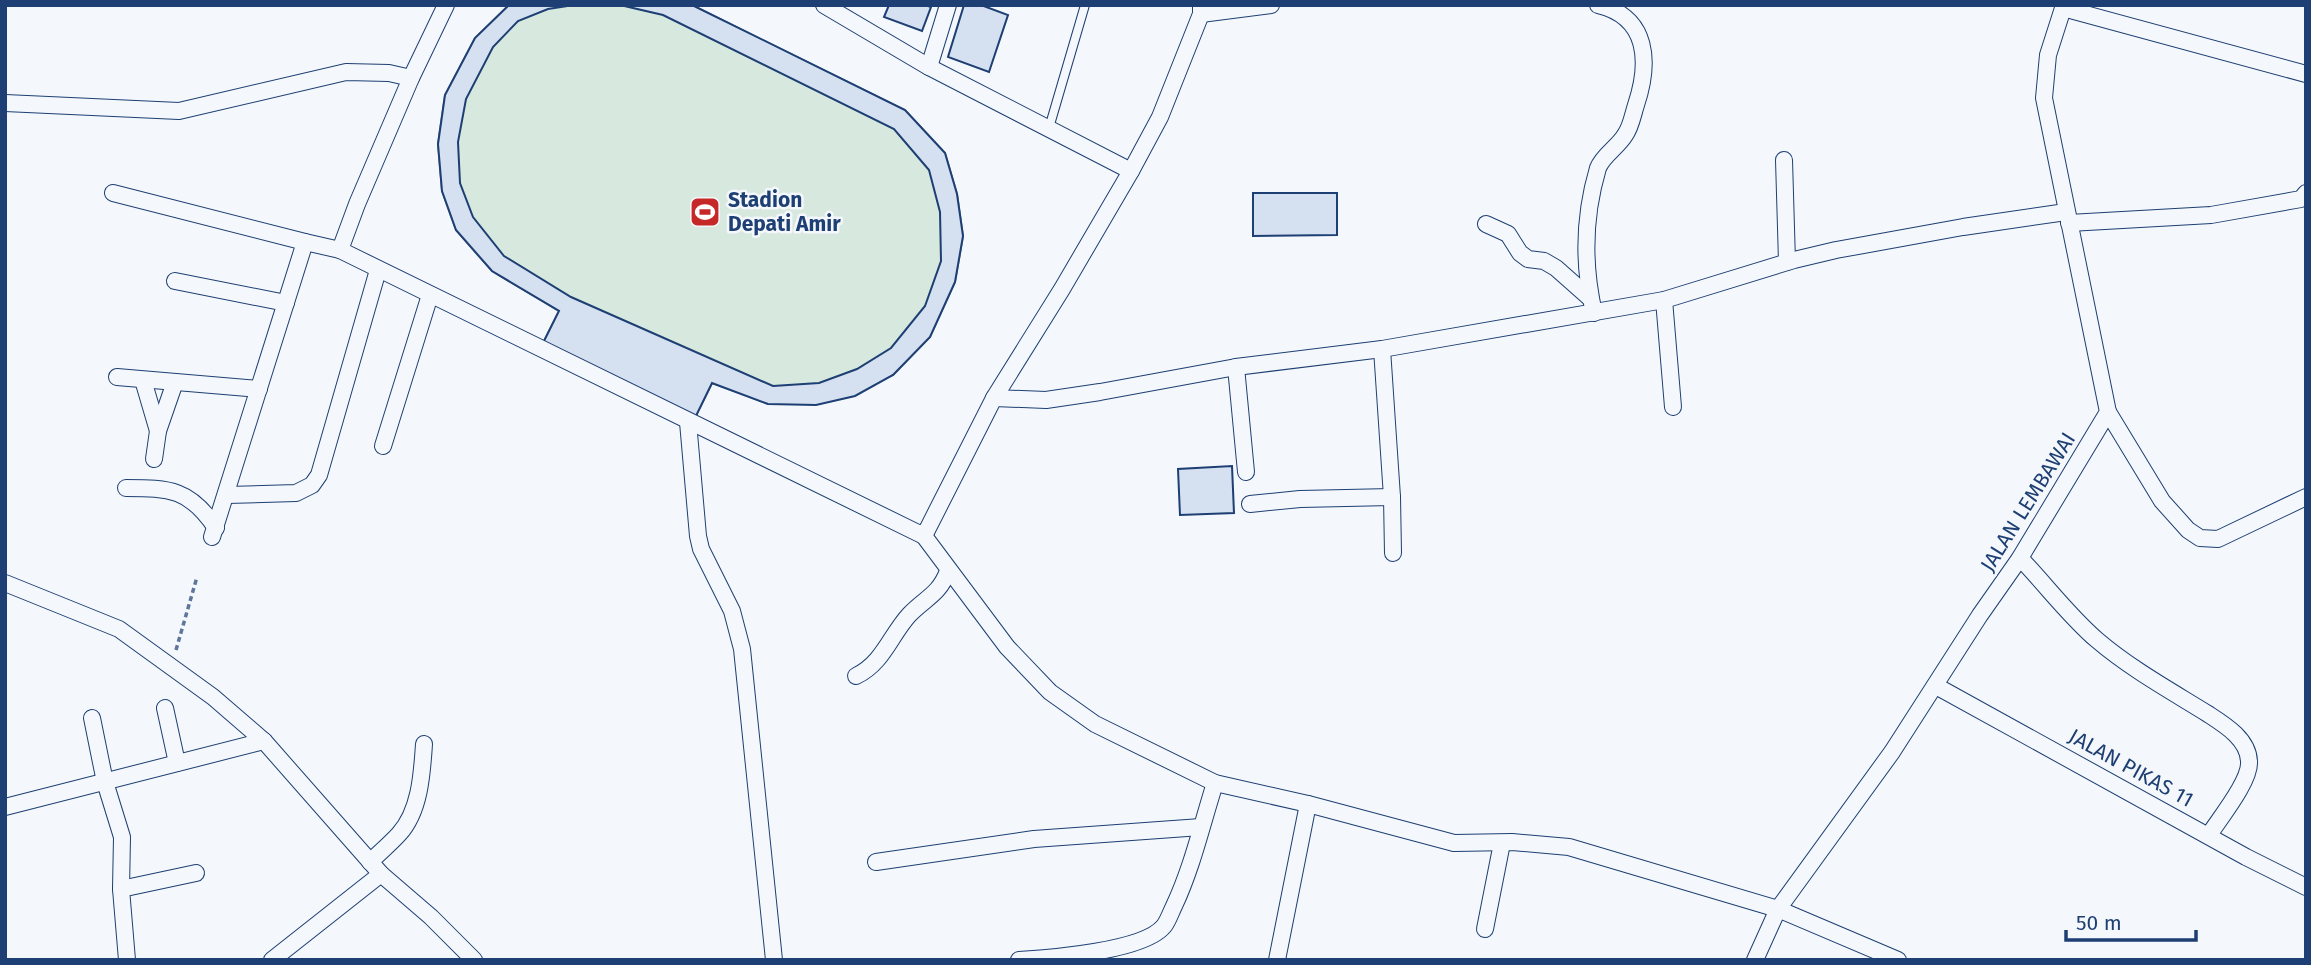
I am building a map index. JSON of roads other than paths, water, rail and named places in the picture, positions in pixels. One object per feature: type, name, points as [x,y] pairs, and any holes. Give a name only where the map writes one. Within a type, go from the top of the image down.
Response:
[{"type":"street","points":[[340,250],[411,78],[446,5]]},
{"type":"street","points":[[824,5],[929,67],[1131,171]]},
{"type":"street","points":[[929,67],[948,5]]},
{"type":"street","points":[[924,536],[994,398],[1062,289],[1160,117],[1201,9],[1271,5]]},
{"type":"street","points":[[1592,306],[1586,261],[1590,205],[1599,166],[1627,134],[1641,89],[1644,61],[1634,25],[1607,6]]},
{"type":"street","points":[[2306,74],[2064,7],[2048,55],[2044,98],[2108,412],[2162,501],[2188,530],[2200,538],[2218,539],[2306,497]]},
{"type":"street","points":[[5,103],[179,111],[346,72],[389,73],[411,78]]},
{"type":"street","points":[[1784,160],[1787,262]]},
{"type":"street","points":[[113,193],[340,250],[924,536],[1007,647],[1050,692],[1095,724],[1216,783],[1308,804],[1454,843],[1569,847],[1779,909],[1898,960]]},
{"type":"street","points":[[994,398],[1045,400],[1100,393],[1236,367],[1382,349],[1592,306],[1664,300],[1787,262],[1951,229],[2067,218],[2211,215],[2304,201]]},
{"type":"street","points":[[1486,224],[1508,234],[1520,253],[1528,259],[1544,261],[1556,268],[1592,306]]},
{"type":"street","points":[[126,488],[168,490],[181,494],[196,502],[214,533],[305,242]]},
{"type":"street","points":[[226,495],[296,493],[312,485],[319,475],[378,270]]},
{"type":"street","points":[[175,281],[286,303]]},
{"type":"street","points":[[383,446],[430,295]]},
{"type":"street","points":[[1664,300],[1673,407]]},
{"type":"street","points":[[1382,349],[1393,553]]},
{"type":"street","points":[[1236,367],[1246,472]]},
{"type":"street","points":[[117,377],[260,389]]},
{"type":"street","points":[[143,380],[158,430]]},
{"type":"street","points":[[154,459],[158,430],[175,382]]},
{"type":"street","name":"JALAN LEMBAWAI","points":[[1755,960],[1779,909],[1936,687],[2020,558],[2108,412]]},
{"type":"street","points":[[688,422],[701,549],[732,611],[742,649],[774,960]]},
{"type":"street","points":[[1250,504],[1300,499],[1392,497]]},
{"type":"street","points":[[2020,558],[2096,639],[2147,676],[2217,720],[2234,733],[2246,748],[2248,774],[2209,835]]},
{"type":"street","points":[[856,676],[876,662],[909,615],[941,588],[948,571]]},
{"type":"street","points":[[5,583],[119,629],[213,697],[264,741],[370,862],[431,917],[463,956]]},
{"type":"street","name":"JALAN PIKAS 11","points":[[1936,687],[2306,887]]},
{"type":"street","points":[[165,708],[177,763]]},
{"type":"street","points":[[92,718],[105,782],[122,837],[121,889],[127,960]]},
{"type":"street","points":[[5,807],[264,741]]},
{"type":"street","points":[[370,862],[400,833],[411,815],[423,770],[424,744]]},
{"type":"street","points":[[1019,960],[1097,951],[1136,943],[1151,937],[1165,926],[1180,894],[1216,783]]},
{"type":"street","points":[[1277,960],[1308,804]]},
{"type":"street","points":[[876,862],[1034,839],[1202,827]]},
{"type":"street","points":[[1485,929],[1502,843]]},
{"type":"street","points":[[121,889],[196,873]]},
{"type":"street","points":[[272,960],[382,874]]},
{"type":"lane","points":[[1049,128],[1085,5]]},
{"type":"place","name":"Stadion Depati Amir","points":[[705,212]]}]
